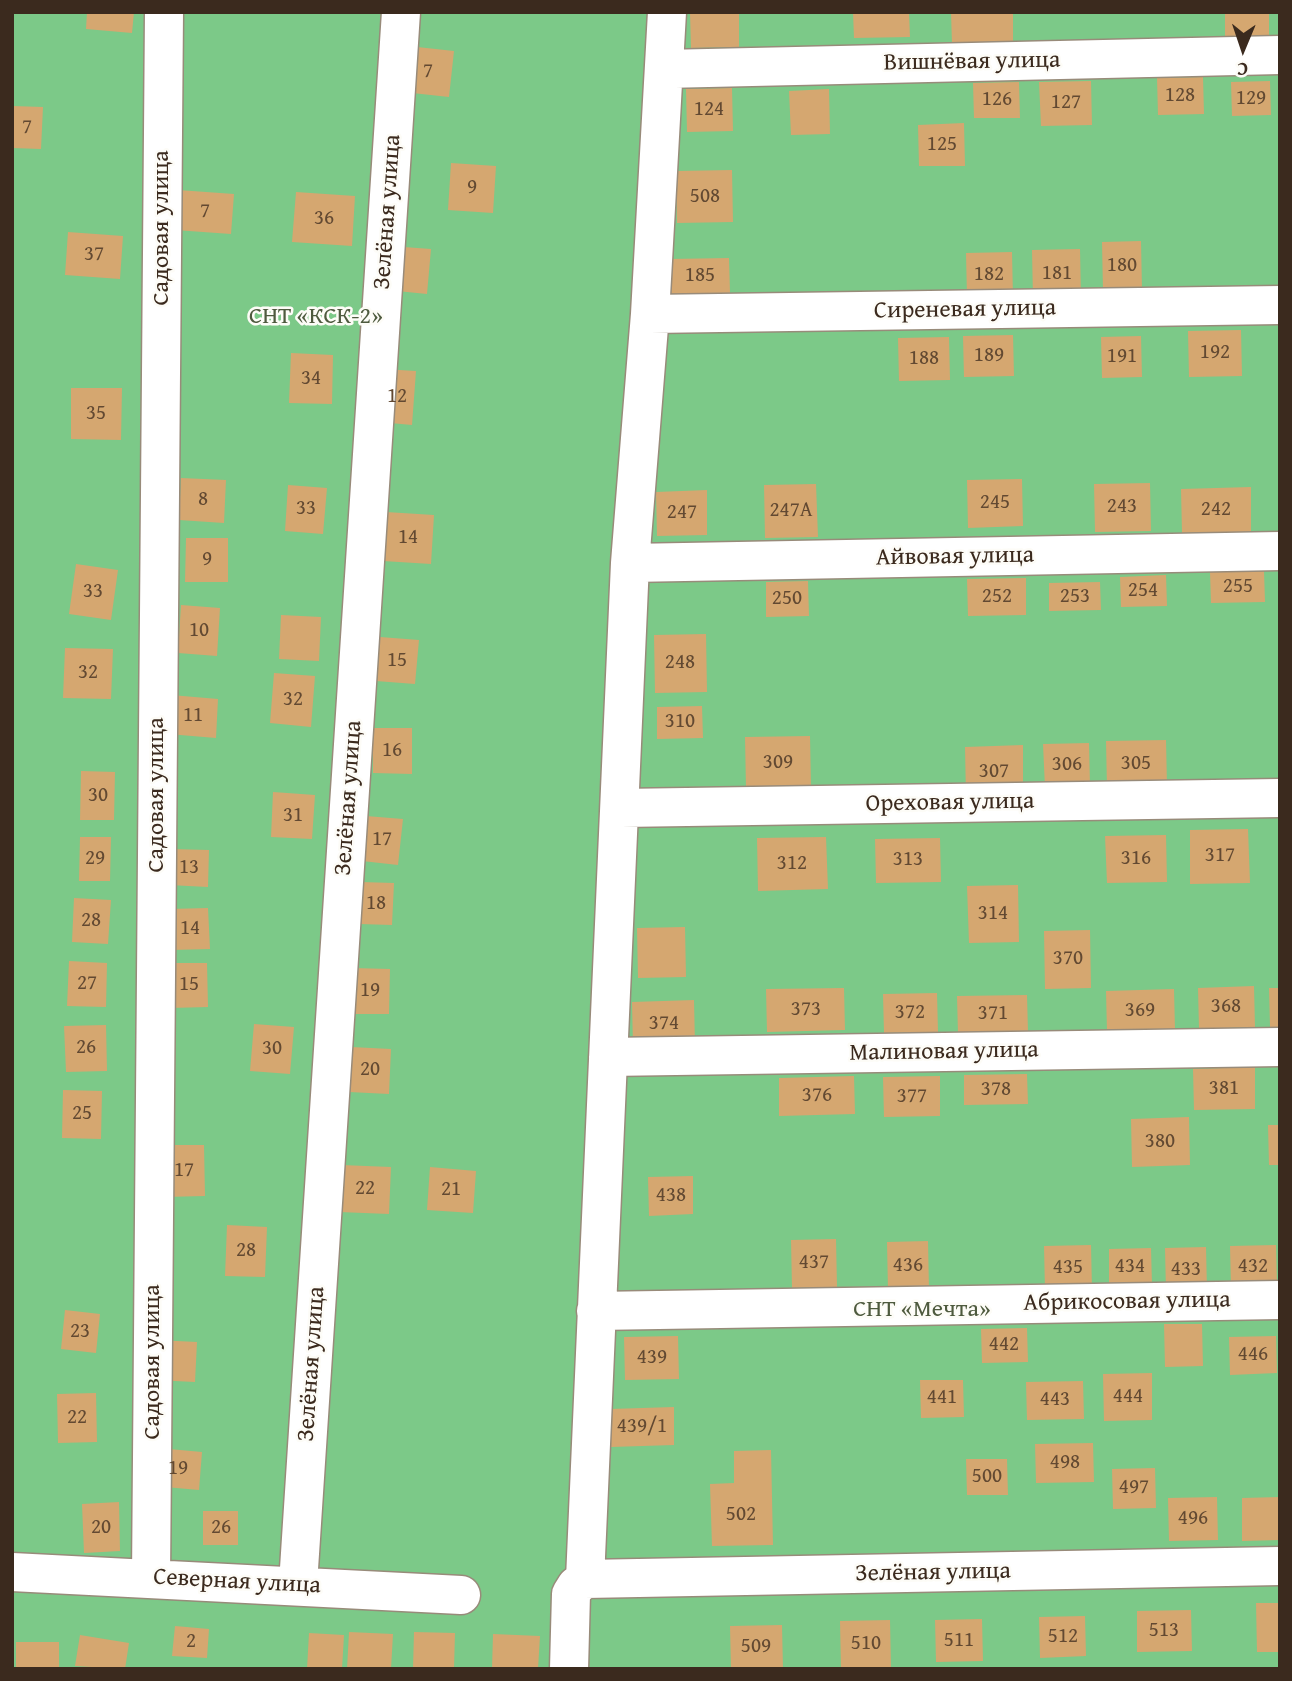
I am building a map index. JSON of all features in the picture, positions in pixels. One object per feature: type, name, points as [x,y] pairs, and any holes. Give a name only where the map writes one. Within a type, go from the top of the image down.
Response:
[{"type":"street","name":"Садовая улица","points":[[151,1578],[163,12]]},
{"type":"street","name":"Зелёная улица","points":[[298,1584],[401,12]]},
{"type":"street","points":[[569,1669],[571,1594],[585,1579],[630,562],[650,314],[667,12]]},
{"type":"street","name":"Вишнёвая улица","points":[[664,69],[1280,55]]},
{"type":"street","name":"Сиреневая улица","points":[[650,314],[1280,305]]},
{"type":"street","name":"Айвовая улица","points":[[630,562],[1280,551]]},
{"type":"street","name":"Ореховая улица","points":[[621,808],[1280,798]]},
{"type":"street","name":"Малиновая улица","points":[[608,1057],[1280,1047]]},
{"type":"street","name":"Абрикосовая улица","points":[[596,1311],[1280,1300]]},
{"type":"street","name":"Зелёная улица","points":[[585,1579],[1280,1566]]},
{"type":"street","name":"Северная улица","points":[[12,1572],[298,1584],[461,1595]]},
{"type":"green space","points":[[12,12],[1280,12],[1280,1669],[12,1669]]},
{"type":"building","points":[[87,12],[134,12],[132,33],[86,29]]},
{"type":"building","points":[[690,12],[739,12],[739,47],[691,48]]},
{"type":"building","points":[[853,12],[909,12],[910,37],[854,38]]},
{"type":"building","points":[[951,12],[1013,12],[1013,43],[952,44]]},
{"type":"building","points":[[1225,12],[1269,12],[1269,42],[1225,43]]},
{"type":"building","points":[[408,46],[454,51],[449,97],[403,92]]},
{"type":"building","points":[[1203,77],[1204,114],[1158,115],[1157,78]]},
{"type":"building","points":[[1091,81],[1092,125],[1041,126],[1039,82]]},
{"type":"building","points":[[1270,81],[1271,115],[1232,116],[1231,82]]},
{"type":"building","points":[[1019,82],[1020,118],[974,118],[973,83]]},
{"type":"building","points":[[732,88],[733,131],[687,132],[686,89]]},
{"type":"building","points":[[829,89],[830,134],[791,135],[789,91]]},
{"type":"building","points":[[12,106],[43,107],[41,149],[12,148]]},
{"type":"building","points":[[964,123],[965,166],[919,166],[918,125]]},
{"type":"building","points":[[451,163],[496,166],[493,213],[448,210]]},
{"type":"building","points":[[732,170],[733,222],[677,223],[676,171]]},
{"type":"building","points":[[178,190],[234,194],[231,234],[175,230]]},
{"type":"building","points":[[296,192],[355,196],[352,246],[292,242]]},
{"type":"building","points":[[68,232],[123,236],[120,279],[65,275]]},
{"type":"building","points":[[1141,241],[1142,290],[1103,291],[1102,242]]},
{"type":"building","points":[[390,246],[431,249],[427,294],[387,290]]},
{"type":"building","points":[[1080,249],[1081,298],[1033,299],[1032,250]]},
{"type":"building","points":[[1012,252],[1013,297],[967,297],[966,253]]},
{"type":"building","points":[[729,258],[730,293],[670,294],[670,259]]},
{"type":"building","points":[[1241,330],[1242,376],[1189,377],[1188,331]]},
{"type":"building","points":[[1013,335],[1014,376],[964,377],[963,336]]},
{"type":"building","points":[[1141,336],[1142,377],[1102,378],[1101,337]]},
{"type":"building","points":[[949,337],[950,380],[899,381],[898,338]]},
{"type":"building","points":[[291,353],[333,355],[332,404],[289,403]]},
{"type":"building","points":[[383,369],[416,371],[412,425],[379,422]]},
{"type":"building","points":[[71,388],[122,388],[121,440],[71,439]]},
{"type":"building","points":[[181,478],[226,480],[224,523],[179,520]]},
{"type":"building","points":[[1022,479],[1023,526],[968,528],[967,480]]},
{"type":"building","points":[[1150,483],[1151,531],[1095,532],[1094,484]]},
{"type":"building","points":[[816,484],[818,537],[765,538],[764,485]]},
{"type":"building","points":[[288,485],[327,488],[323,534],[285,531]]},
{"type":"building","points":[[1251,487],[1251,532],[1182,533],[1181,489]]},
{"type":"building","points":[[707,490],[707,535],[657,536],[656,492]]},
{"type":"building","points":[[386,512],[434,515],[431,564],[383,561]]},
{"type":"building","points":[[186,538],[228,538],[228,582],[185,582]]},
{"type":"building","points":[[76,564],[118,570],[111,620],[69,614]]},
{"type":"building","points":[[1264,571],[1265,602],[1211,603],[1210,572]]},
{"type":"building","points":[[1166,575],[1167,606],[1121,607],[1120,577]]},
{"type":"building","points":[[1026,578],[1026,615],[968,616],[967,579]]},
{"type":"building","points":[[808,581],[809,616],[766,617],[766,582]]},
{"type":"building","points":[[1100,582],[1101,610],[1049,611],[1049,583]]},
{"type":"building","points":[[181,605],[220,608],[217,656],[178,653]]},
{"type":"building","points":[[281,615],[321,617],[319,661],[279,659]]},
{"type":"building","points":[[706,634],[707,692],[655,693],[654,635]]},
{"type":"building","points":[[380,637],[419,640],[415,684],[376,681]]},
{"type":"building","points":[[65,648],[113,649],[111,699],[63,698]]},
{"type":"building","points":[[274,673],[315,676],[311,727],[270,723]]},
{"type":"building","points":[[171,695],[218,699],[216,738],[168,734]]},
{"type":"building","points":[[702,706],[703,738],[657,739],[657,707]]},
{"type":"building","points":[[373,728],[412,728],[412,774],[373,773]]},
{"type":"building","points":[[810,736],[811,788],[746,789],[745,737]]},
{"type":"building","points":[[1166,740],[1167,786],[1107,788],[1106,741]]},
{"type":"building","points":[[1089,743],[1090,787],[1045,788],[1043,744]]},
{"type":"building","points":[[1023,745],[1023,797],[966,798],[965,747]]},
{"type":"building","points":[[81,771],[115,772],[114,820],[80,820]]},
{"type":"building","points":[[273,792],[315,795],[312,839],[271,837]]},
{"type":"building","points":[[366,816],[403,819],[398,865],[362,861]]},
{"type":"building","points":[[1248,829],[1250,883],[1190,884],[1190,830]]},
{"type":"building","points":[[1166,835],[1167,882],[1107,883],[1105,836]]},
{"type":"building","points":[[80,837],[111,837],[110,881],[79,881]]},
{"type":"building","points":[[826,837],[828,889],[758,891],[757,838]]},
{"type":"building","points":[[940,838],[941,882],[876,883],[875,839]]},
{"type":"building","points":[[170,849],[209,850],[208,887],[169,885]]},
{"type":"building","points":[[360,882],[394,883],[392,925],[359,924]]},
{"type":"building","points":[[1018,885],[1019,942],[969,943],[967,886]]},
{"type":"building","points":[[74,898],[111,900],[108,944],[72,942]]},
{"type":"building","points":[[208,908],[210,949],[171,950],[169,909]]},
{"type":"building","points":[[685,927],[686,977],[638,978],[637,928]]},
{"type":"building","points":[[1090,930],[1091,988],[1045,989],[1044,931]]},
{"type":"building","points":[[69,961],[107,963],[106,1007],[67,1006]]},
{"type":"building","points":[[169,963],[207,963],[208,1007],[170,1008]]},
{"type":"building","points":[[352,968],[390,969],[389,1014],[351,1014]]},
{"type":"building","points":[[1254,986],[1255,1027],[1199,1029],[1198,988]]},
{"type":"building","points":[[844,988],[845,1030],[767,1032],[766,989]]},
{"type":"building","points":[[1269,988],[1280,988],[1280,1027],[1270,1027]]},
{"type":"building","points":[[1174,989],[1175,1030],[1107,1032],[1106,991]]},
{"type":"building","points":[[937,993],[938,1032],[884,1033],[883,994]]},
{"type":"building","points":[[1027,995],[1028,1032],[958,1034],[957,996]]},
{"type":"building","points":[[694,1000],[695,1045],[633,1047],[632,1002]]},
{"type":"building","points":[[254,1024],[294,1027],[290,1074],[250,1071]]},
{"type":"building","points":[[106,1025],[107,1071],[66,1072],[64,1026]]},
{"type":"building","points":[[351,1047],[391,1049],[389,1094],[349,1092]]},
{"type":"building","points":[[1255,1067],[1255,1109],[1194,1110],[1193,1069]]},
{"type":"building","points":[[1027,1074],[1028,1104],[964,1105],[964,1075]]},
{"type":"building","points":[[854,1076],[855,1114],[779,1116],[779,1078]]},
{"type":"building","points":[[940,1076],[940,1116],[884,1117],[883,1077]]},
{"type":"building","points":[[63,1090],[102,1091],[101,1139],[62,1138]]},
{"type":"building","points":[[1189,1117],[1190,1165],[1132,1167],[1131,1119]]},
{"type":"building","points":[[1268,1125],[1280,1125],[1280,1165],[1269,1165]]},
{"type":"building","points":[[163,1145],[204,1145],[205,1196],[164,1197]]},
{"type":"building","points":[[341,1165],[391,1167],[389,1214],[339,1212]]},
{"type":"building","points":[[430,1167],[476,1171],[473,1213],[427,1210]]},
{"type":"building","points":[[693,1176],[693,1214],[649,1216],[648,1177]]},
{"type":"building","points":[[227,1225],[267,1227],[265,1277],[225,1276]]},
{"type":"building","points":[[836,1239],[837,1287],[792,1288],[791,1240]]},
{"type":"building","points":[[928,1241],[929,1290],[888,1291],[887,1242]]},
{"type":"building","points":[[1091,1245],[1092,1290],[1045,1291],[1044,1246]]},
{"type":"building","points":[[1276,1245],[1277,1287],[1231,1288],[1230,1246]]},
{"type":"building","points":[[1206,1247],[1207,1291],[1166,1292],[1165,1248]]},
{"type":"building","points":[[1151,1248],[1152,1285],[1109,1286],[1109,1249]]},
{"type":"building","points":[[65,1310],[100,1314],[96,1353],[61,1349]]},
{"type":"building","points":[[1164,1324],[1202,1324],[1203,1366],[1165,1367]]},
{"type":"building","points":[[1027,1328],[1028,1362],[982,1363],[981,1329]]},
{"type":"building","points":[[678,1336],[679,1379],[625,1380],[624,1337]]},
{"type":"building","points":[[1276,1336],[1277,1373],[1230,1375],[1229,1337]]},
{"type":"building","points":[[156,1340],[197,1342],[195,1382],[154,1380]]},
{"type":"building","points":[[1152,1373],[1152,1420],[1104,1421],[1103,1374]]},
{"type":"building","points":[[920,1380],[963,1380],[964,1417],[921,1418]]},
{"type":"building","points":[[1083,1381],[1084,1419],[1027,1420],[1026,1382]]},
{"type":"building","points":[[96,1393],[97,1442],[58,1443],[57,1394]]},
{"type":"building","points":[[674,1407],[674,1445],[611,1447],[610,1409]]},
{"type":"building","points":[[1093,1443],[1094,1482],[1036,1483],[1035,1444]]},
{"type":"building","points":[[158,1448],[202,1452],[199,1490],[154,1486]]},
{"type":"building","points":[[771,1450],[773,1545],[712,1546],[710,1484],[734,1483],[734,1451]]},
{"type":"building","points":[[966,1459],[1007,1459],[1008,1495],[967,1495]]},
{"type":"building","points":[[1155,1468],[1156,1508],[1113,1509],[1112,1469]]},
{"type":"building","points":[[1217,1497],[1218,1540],[1169,1541],[1168,1498]]},
{"type":"building","points":[[1280,1497],[1280,1540],[1242,1541],[1242,1498]]},
{"type":"building","points":[[119,1502],[120,1551],[84,1553],[82,1504]]},
{"type":"building","points":[[203,1511],[238,1511],[238,1545],[203,1545]]},
{"type":"building","points":[[1256,1603],[1280,1603],[1280,1652],[1257,1652]]},
{"type":"building","points":[[1191,1610],[1192,1651],[1137,1652],[1137,1611]]},
{"type":"building","points":[[1085,1616],[1086,1656],[1040,1658],[1039,1617]]},
{"type":"building","points":[[982,1619],[983,1661],[936,1662],[935,1620]]},
{"type":"building","points":[[890,1620],[891,1668],[841,1669],[840,1621]]},
{"type":"building","points":[[782,1625],[783,1669],[731,1669],[730,1626]]},
{"type":"building","points":[[175,1626],[209,1629],[207,1658],[172,1656]]},
{"type":"building","points":[[349,1632],[393,1634],[391,1669],[347,1669]]},
{"type":"building","points":[[414,1632],[455,1633],[454,1669],[413,1669]]},
{"type":"building","points":[[309,1633],[344,1635],[342,1669],[307,1669]]},
{"type":"building","points":[[493,1634],[540,1636],[538,1669],[492,1669]]},
{"type":"building","points":[[80,1635],[129,1643],[125,1669],[75,1666]]},
{"type":"building","points":[[16,1642],[59,1642],[59,1667],[16,1667]]},
{"type":"park label","name":"СНТ «КСК-2»","points":[[316,317]]},
{"type":"park label","name":"СНТ «Мечта»","points":[[922,1310]]}]
